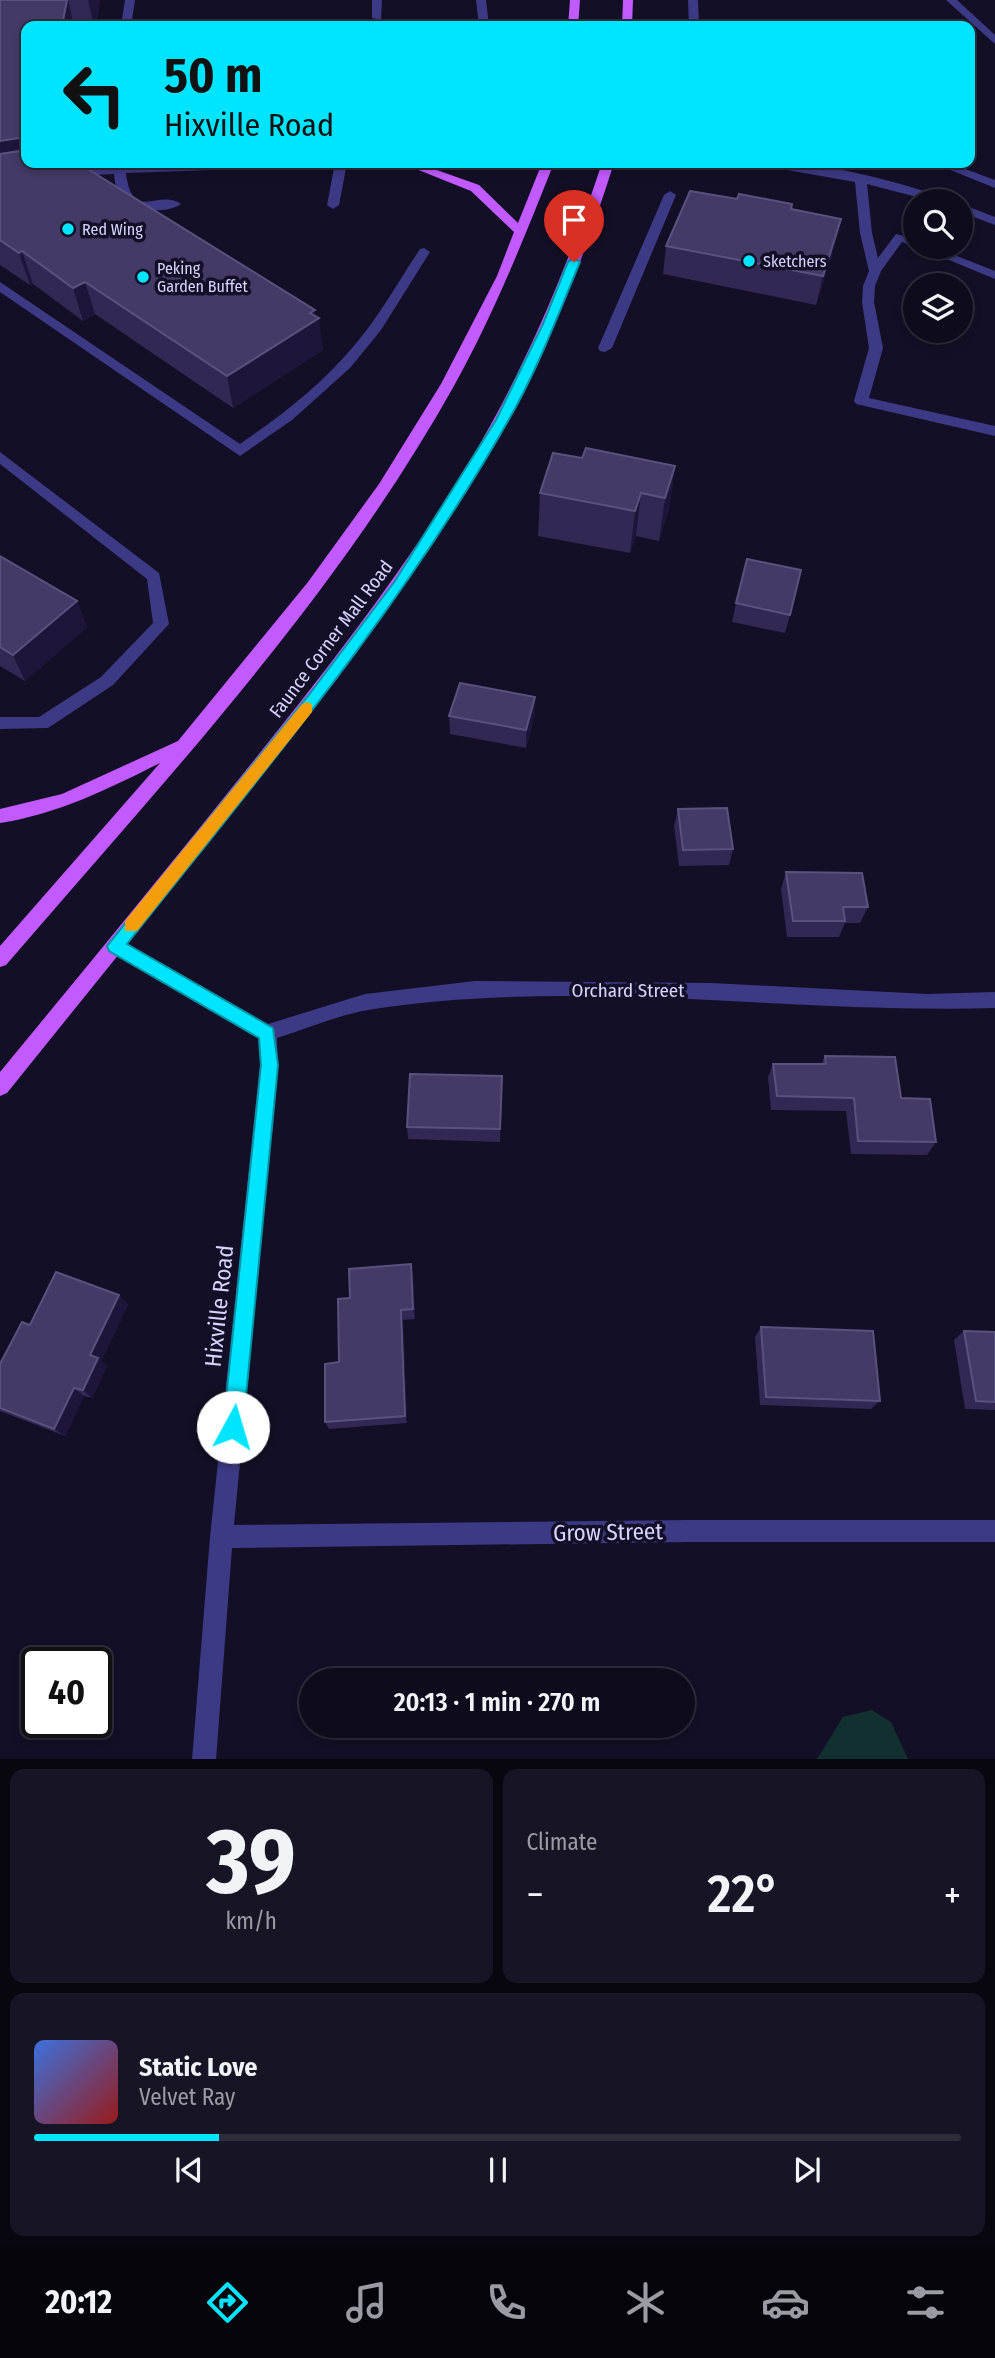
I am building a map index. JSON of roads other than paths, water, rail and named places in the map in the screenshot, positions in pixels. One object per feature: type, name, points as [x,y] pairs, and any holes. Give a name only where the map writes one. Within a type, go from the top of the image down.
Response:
[{"type":"main road","points":[[573,21],[575,0]]},
{"type":"main road","points":[[627,21],[628,0]]},
{"type":"main road","points":[[421,168],[475,188],[522,233]]},
{"type":"main road","points":[[0,959],[288,618],[384,487],[455,373],[522,233],[546,168]]},
{"type":"main road","name":"Faunce Corner Mall Road","points":[[0,1087],[362,637],[444,516],[503,420],[544,335],[578,250],[606,168]]},
{"type":"main road","points":[[0,816],[30,810],[74,794],[183,744]]},
{"type":"street","points":[[127,21],[130,0]]},
{"type":"street","points":[[377,0],[377,19]]},
{"type":"street","points":[[481,0],[483,21]]},
{"type":"street","points":[[693,0],[695,21]]},
{"type":"street","points":[[951,0],[966,21]]},
{"type":"street","points":[[975,28],[995,41]]},
{"type":"street","points":[[78,172],[91,168]]},
{"type":"street","points":[[48,175],[105,168]]},
{"type":"street","points":[[119,168],[123,191],[129,200],[148,206],[175,204]]},
{"type":"street","points":[[333,205],[340,168]]},
{"type":"street","points":[[800,168],[861,178],[903,190]]},
{"type":"street","points":[[952,168],[995,184]]},
{"type":"street","points":[[861,178],[866,233],[875,271]]},
{"type":"street","points":[[605,348],[670,195]]},
{"type":"street","points":[[973,213],[995,221]]},
{"type":"street","points":[[903,238],[900,237],[875,271],[868,302],[876,348],[861,401],[995,431]]},
{"type":"street","points":[[0,286],[240,451],[297,410],[341,369],[376,327],[424,252]]},
{"type":"street","points":[[954,259],[995,275]]},
{"type":"street","points":[[0,457],[153,577],[161,624],[107,681],[42,723],[0,723]]},
{"type":"street","points":[[115,946],[267,1033]]},
{"type":"street","name":"Orchard Street","points":[[267,1033],[365,1002],[475,989],[700,990],[915,1001],[995,1000]]},
{"type":"street","name":"Hixville Road","points":[[204,1759],[221,1537],[268,1075],[267,1033]]},
{"type":"street","name":"Grow Street","points":[[221,1537],[689,1531],[995,1531]]},
{"type":"place","name":"Red Wing","points":[[68,229]]},
{"type":"place","name":"Sketchers","points":[[749,261]]},
{"type":"place","name":"Peking Garden Buffet","points":[[143,277]]}]
